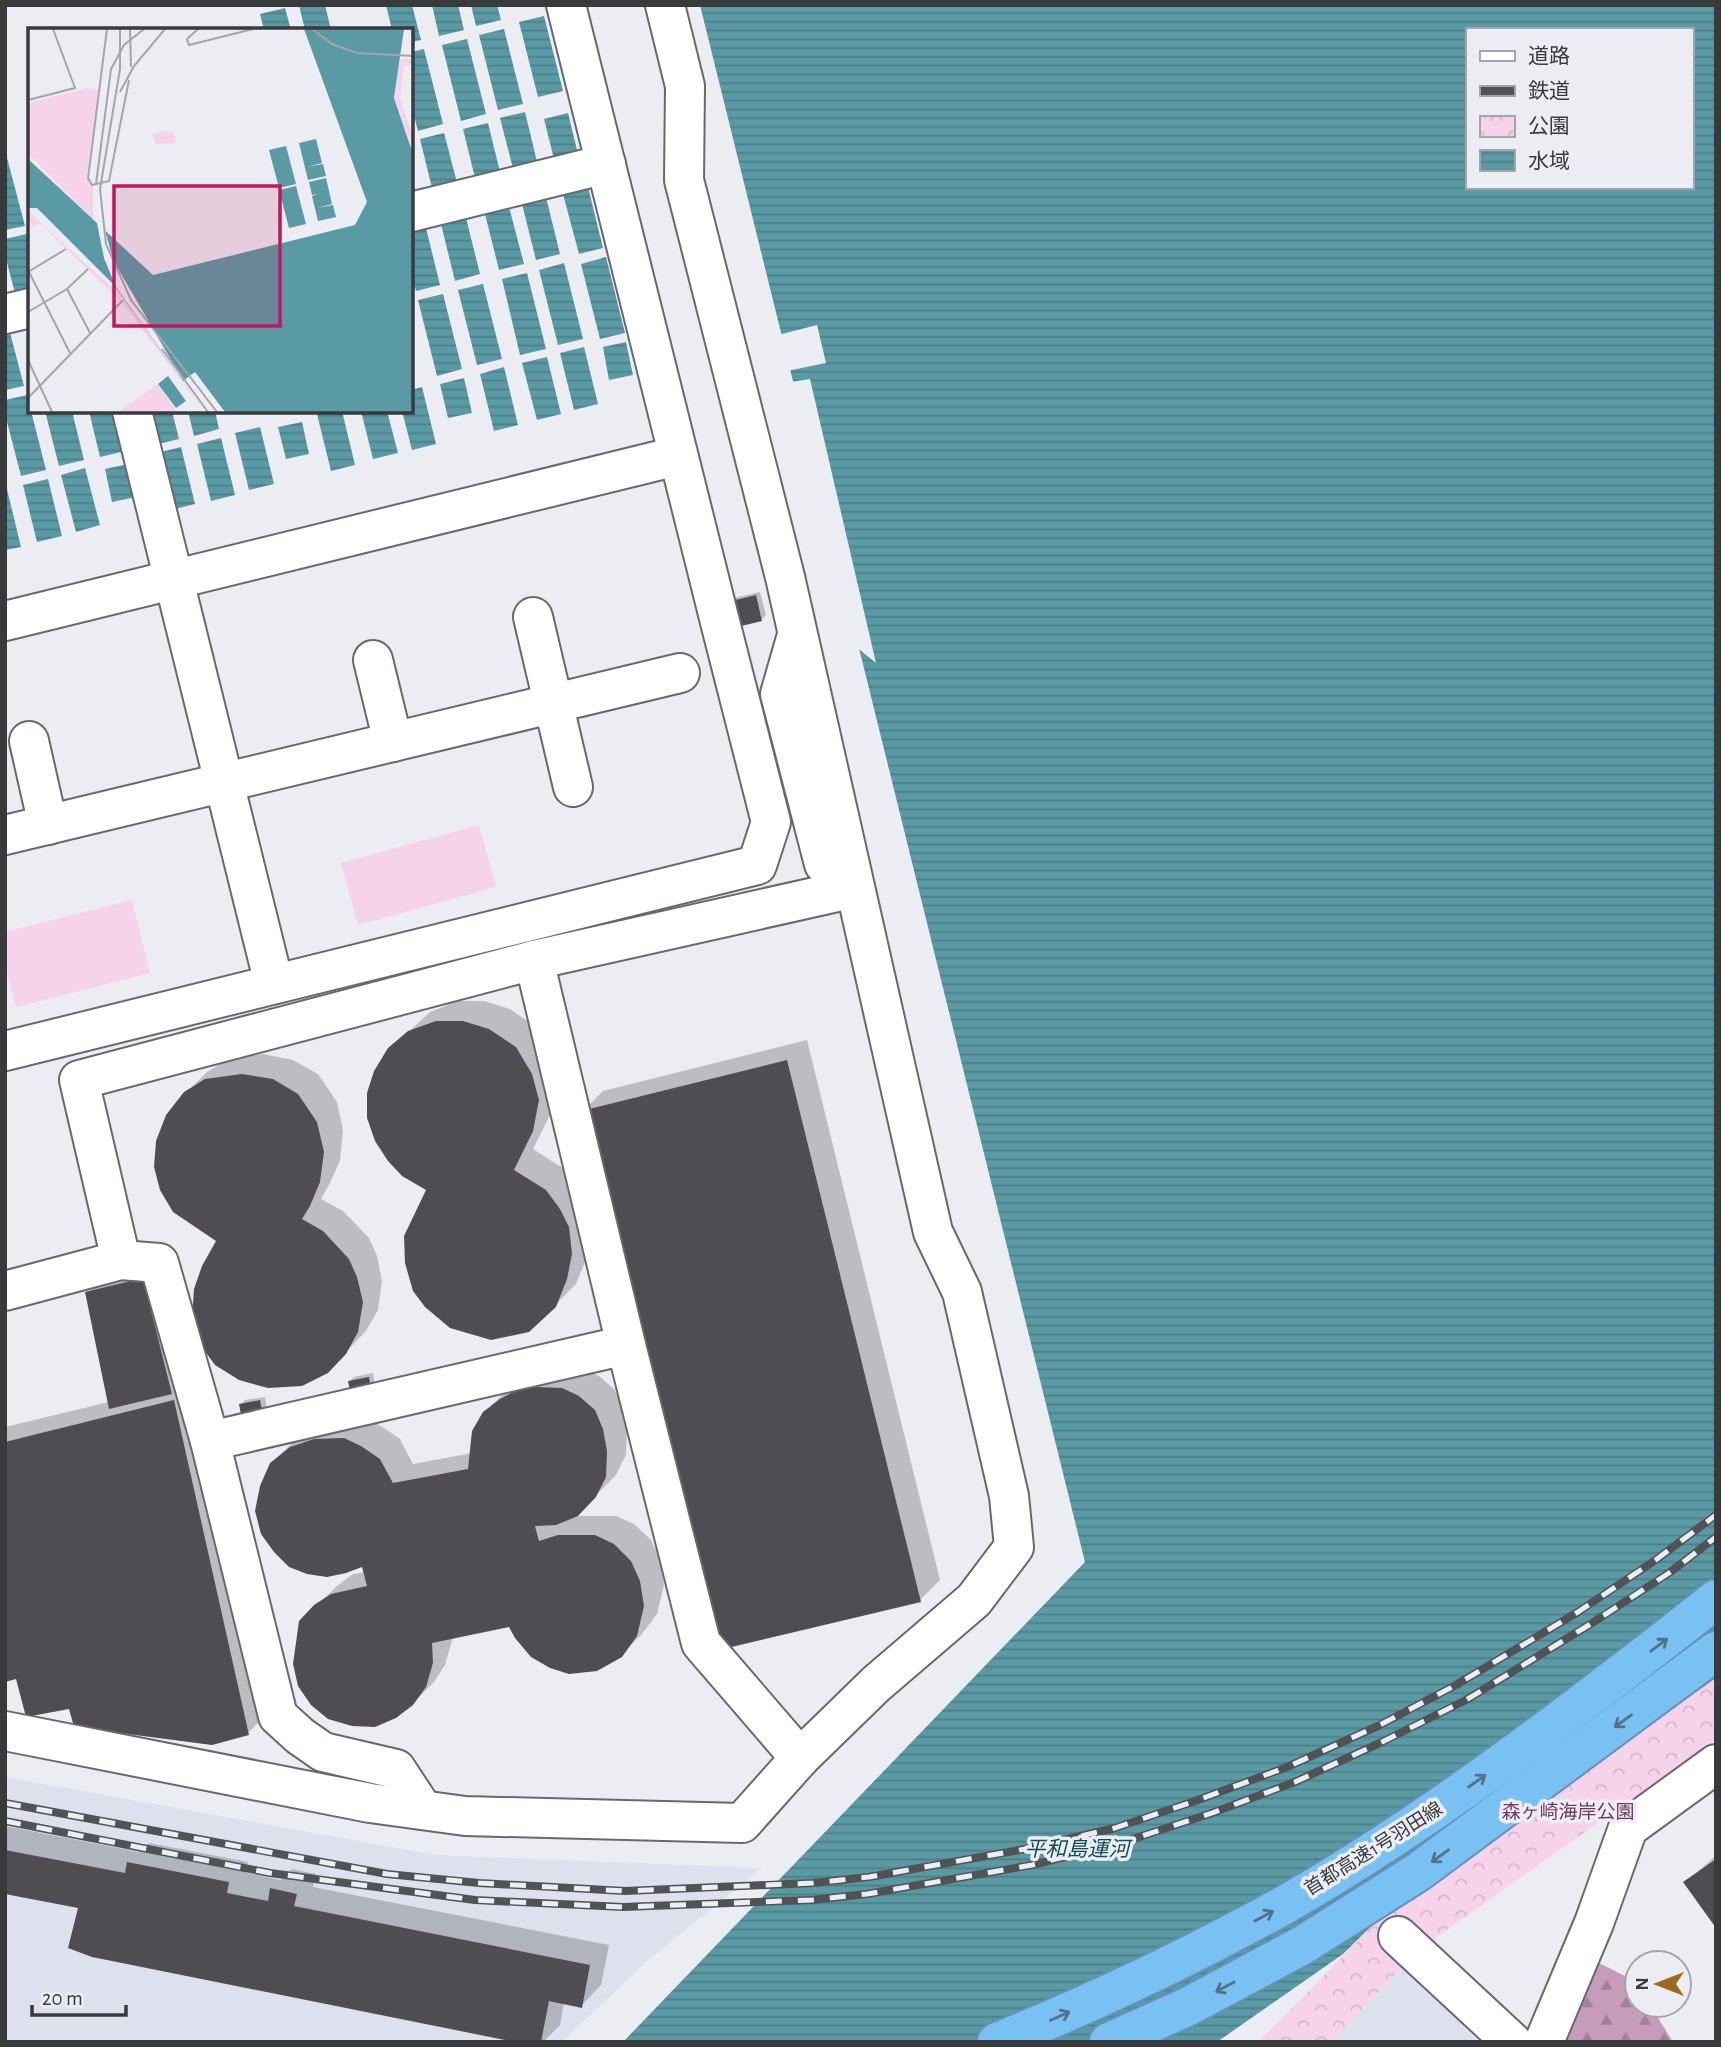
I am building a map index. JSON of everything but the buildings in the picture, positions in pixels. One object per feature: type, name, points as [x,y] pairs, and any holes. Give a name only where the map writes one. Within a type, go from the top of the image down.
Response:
[{"type":"highway","name":"首都高速1号羽田線","points":[[997,2042],[1052,2020],[1169,1966],[1280,1907],[1399,1835],[1506,1761],[1716,1599]]},
{"type":"highway","name":"首都高速1号羽田線","points":[[1109,2042],[1189,2006],[1303,1945],[1407,1879],[1710,1657]]},
{"type":"street","points":[[5,1051],[757,865],[771,821],[677,456],[566,5]]},
{"type":"street","points":[[5,1731],[370,1803],[465,1816],[741,1823],[800,1758],[876,1684],[974,1600],[1014,1547],[1009,1496],[962,1292],[933,1232],[843,891],[798,633],[684,180],[685,86],[665,5]]},
{"type":"street","points":[[413,212],[606,164]]},
{"type":"street","points":[[5,314],[28,308]]},
{"type":"street","points":[[132,413],[274,984]]},
{"type":"street","points":[[5,621],[677,456]]},
{"type":"street","points":[[533,617],[573,787]]},
{"type":"street","points":[[373,660],[393,742]]},
{"type":"street","points":[[5,835],[680,673]]},
{"type":"street","points":[[29,741],[48,825]]},
{"type":"street","points":[[121,1260],[79,1080],[534,960],[843,891]]},
{"type":"street","points":[[534,960],[701,1643],[800,1758]]},
{"type":"street","points":[[5,1291],[121,1260],[159,1262],[210,1441],[278,1716],[323,1752],[396,1769],[423,1810]]},
{"type":"street","points":[[210,1441],[626,1345]]},
{"type":"street","points":[[1544,2042],[1594,1923],[1628,1828],[1716,1764]]},
{"type":"street","points":[[1398,1936],[1512,2042]]},
{"type":"shaded area","points":[[5,1777],[435,1855],[762,1868],[647,1961],[562,2042],[5,2042]]},
{"type":"shaded area","points":[[1404,1966],[1479,2042],[1330,2042]]},
{"type":"green space","points":[[479,825],[496,887],[358,925],[341,863]]},
{"type":"green space","points":[[132,900],[150,973],[16,1007],[5,964],[5,932]]},
{"type":"green space","name":"森ヶ崎海岸公園","points":[[1716,1678],[1716,1739],[1434,1939],[1330,2042],[1259,2042],[1387,1911]]},
{"type":"green space","points":[[1599,1963],[1623,1975],[1623,2019],[1659,2019],[1673,2042],[1565,2042]]},
{"type":"water","points":[[299,5],[325,5],[331,28],[305,28]]},
{"type":"water","points":[[386,5],[412,5],[421,40],[413,42],[413,28],[392,28]]},
{"type":"water","points":[[432,5],[458,5],[464,30],[439,36]]},
{"type":"water","points":[[471,5],[497,5],[501,20],[476,26]]},
{"type":"water","name":"平和島運河","points":[[700,5],[1716,5],[1716,1678],[1387,1911],[1343,1954],[1217,2042],[623,2042],[1085,1562]]},
{"type":"water","points":[[285,8],[290,28],[264,28],[260,14]]},
{"type":"water","points":[[544,16],[563,91],[538,97],[519,22]]},
{"type":"water","points":[[504,29],[523,104],[498,110],[479,35]]},
{"type":"water","points":[[467,39],[486,114],[461,121],[442,45]]},
{"type":"water","points":[[424,49],[443,124],[418,131],[413,112],[413,52]]},
{"type":"water","points":[[525,112],[539,170],[515,176],[500,118]]},
{"type":"water","points":[[568,113],[578,154],[554,159],[544,119]]},
{"type":"water","points":[[488,123],[502,180],[477,186],[463,129]]},
{"type":"water","points":[[444,133],[459,190],[434,196],[420,139]]},
{"type":"water","points":[[5,150],[25,226],[5,230]]},
{"type":"water","points":[[588,187],[603,248],[579,254],[563,194]]},
{"type":"water","points":[[545,193],[560,254],[536,260],[521,200]]},
{"type":"water","points":[[508,203],[524,264],[499,270],[484,210]]},
{"type":"water","points":[[465,214],[480,274],[455,281],[440,220]]},
{"type":"water","points":[[425,224],[440,285],[416,291],[413,281],[413,227]]},
{"type":"water","points":[[26,234],[28,294],[16,297],[5,255],[5,239]]},
{"type":"water","points":[[606,257],[625,333],[600,339],[581,264]]},
{"type":"water","points":[[564,263],[583,339],[558,345],[539,270]]},
{"type":"water","points":[[527,273],[546,349],[520,355],[502,279]]},
{"type":"water","points":[[483,284],[502,359],[477,365],[458,290]]},
{"type":"water","points":[[443,294],[462,369],[437,376],[418,300]]},
{"type":"water","points":[[8,325],[24,386],[5,390],[5,326]]},
{"type":"water","points":[[626,342],[633,375],[609,380],[603,347]]},
{"type":"water","points":[[584,347],[598,404],[574,410],[560,353]]},
{"type":"water","points":[[547,357],[561,414],[537,420],[522,363]]},
{"type":"water","points":[[504,367],[518,425],[494,431],[480,374]]},
{"type":"water","points":[[464,378],[472,413],[448,418],[440,384]]},
{"type":"water","points":[[422,387],[436,444],[412,450],[403,413],[413,413],[413,389]]},
{"type":"water","points":[[27,395],[28,413],[32,413],[46,470],[21,476],[5,414],[5,400]]},
{"type":"water","points":[[46,413],[72,413],[84,460],[59,466]]},
{"type":"water","points":[[89,413],[116,413],[125,451],[100,457]]},
{"type":"water","points":[[146,413],[172,413],[179,439],[154,445]]},
{"type":"water","points":[[188,413],[215,413],[219,429],[194,436]]},
{"type":"water","points":[[342,413],[355,465],[331,471],[317,414]]},
{"type":"water","points":[[362,413],[388,413],[398,453],[373,459]]},
{"type":"water","points":[[302,422],[309,454],[286,459],[278,427]]},
{"type":"water","points":[[260,427],[274,484],[249,490],[235,433]]},
{"type":"water","points":[[221,438],[235,495],[211,501],[197,444]]},
{"type":"water","points":[[181,447],[195,504],[171,510],[157,453]]},
{"type":"water","points":[[128,464],[136,497],[112,502],[105,469]]},
{"type":"water","points":[[85,468],[100,525],[76,532],[61,475]]},
{"type":"water","points":[[48,479],[62,536],[37,542],[23,485]]},
{"type":"water","points":[[7,489],[21,547],[5,550],[5,490]]},
{"type":"pier","points":[[817,325],[826,363],[787,371],[778,335]]},
{"type":"pier","points":[[810,379],[876,663],[855,646],[790,382]]},
{"type":"railway","points":[[5,1803],[387,1874],[479,1883],[625,1891],[813,1883],[869,1877],[1025,1849],[1115,1828],[1287,1767],[1378,1726],[1456,1685],[1578,1612],[1716,1515]]},
{"type":"railway","points":[[5,1821],[270,1873],[475,1900],[623,1907],[812,1900],[867,1894],[1032,1865],[1121,1843],[1295,1782],[1466,1700],[1669,1573],[1716,1537]]}]
